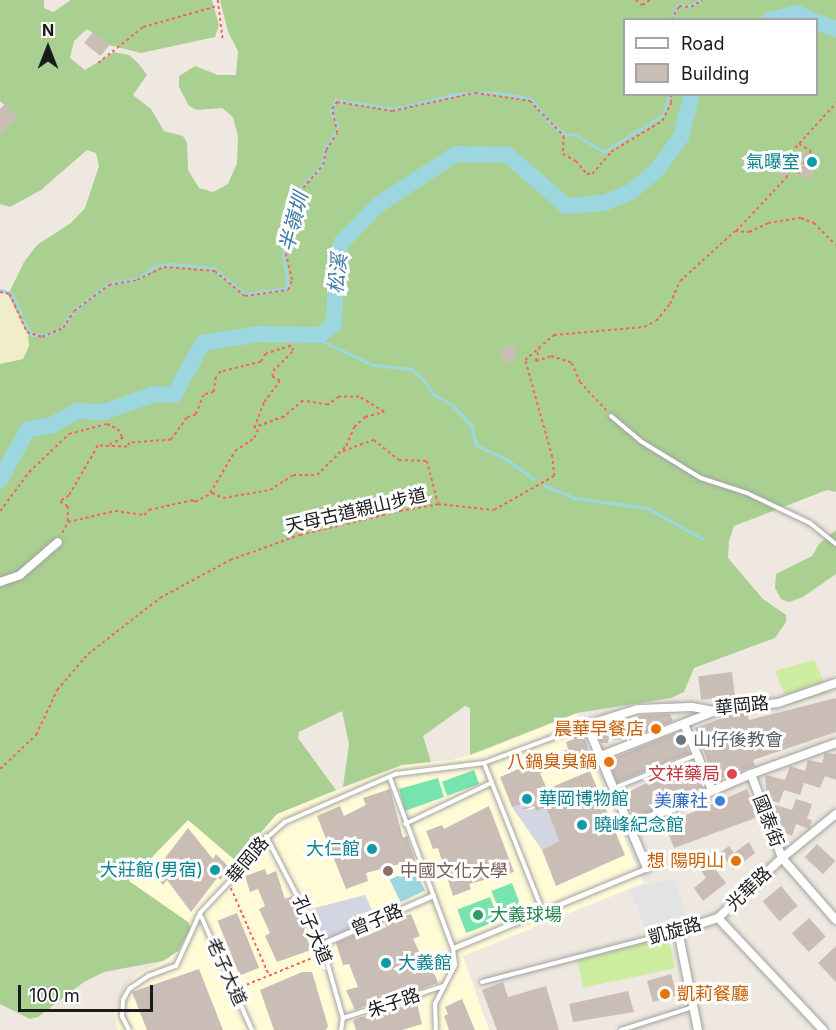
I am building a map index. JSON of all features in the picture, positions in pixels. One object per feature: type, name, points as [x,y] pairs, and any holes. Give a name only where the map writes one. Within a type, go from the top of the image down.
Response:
[{"type":"street","points":[[0,582],[20,575],[58,542]]},
{"type":"street","name":"華岡路","points":[[587,724],[638,709],[692,707],[714,711],[778,703],[836,683]]},
{"type":"street","points":[[598,757],[714,711]]},
{"type":"street","points":[[453,948],[647,868],[611,790],[587,724]]},
{"type":"street","points":[[684,724],[712,790]]},
{"type":"street","points":[[628,827],[750,774],[836,743]]},
{"type":"street","name":"國泰街","points":[[750,774],[782,858],[836,920]]},
{"type":"street","name":"光華路","points":[[718,918],[782,858],[836,814]]},
{"type":"street","name":"曾子路","points":[[322,944],[433,895]]},
{"type":"street","name":"凱旋路","points":[[678,932],[718,918],[823,1030]]},
{"type":"street","points":[[678,932],[698,1030]]},
{"type":"lane","points":[[611,416],[642,442],[701,478],[747,493],[810,523],[836,543]]},
{"type":"lane","name":"華岡路","points":[[129,1030],[122,1016],[123,1000],[129,990],[148,976],[176,966],[200,913],[229,884],[267,836],[285,822],[390,777],[484,763],[587,724]]},
{"type":"lane","points":[[611,790],[697,755]]},
{"type":"lane","points":[[484,763],[543,912]]},
{"type":"lane","points":[[390,777],[405,824],[453,948],[455,965],[435,1004],[436,1030]]},
{"type":"lane","points":[[405,824],[491,783]]},
{"type":"lane","name":"孔子大道","points":[[267,836],[322,944],[343,1018],[341,1030]]},
{"type":"lane","name":"老子大道","points":[[200,913],[252,1030]]},
{"type":"lane","name":"凱旋路","points":[[482,982],[678,932]]},
{"type":"lane","name":"朱子路","points":[[343,1018],[444,986]]},
{"type":"lane","points":[[621,1030],[693,1007]]},
{"type":"path","points":[[218,0],[218,6],[222,12],[224,39]]},
{"type":"path","points":[[636,0],[642,5],[650,0]]},
{"type":"path","points":[[672,18],[679,6],[691,7],[702,0]]},
{"type":"path","points":[[98,63],[143,27],[218,6]]},
{"type":"path","points":[[0,292],[10,294],[27,332],[42,337],[63,328],[74,311],[109,285],[137,280],[164,267],[215,271],[245,296],[288,290],[292,280],[285,252],[296,230],[303,188],[323,165],[326,150],[337,133],[332,109],[337,102],[392,111],[475,93],[530,100],[564,136],[563,154],[576,161],[587,174],[592,174],[597,163],[611,152],[662,120],[671,103],[670,96]]},
{"type":"path","points":[[803,166],[789,158],[836,103]]},
{"type":"path","points":[[799,144],[811,151],[799,174]]},
{"type":"path","points":[[611,416],[580,382],[572,363],[551,356],[536,361],[540,346],[554,335],[644,327],[656,321],[670,304],[680,280],[735,231],[786,178],[795,162]]},
{"type":"path","points":[[735,231],[749,232],[768,223],[801,218],[814,223],[836,245]]},
{"type":"path","points":[[58,542],[68,522],[68,506],[60,502],[69,496],[98,446],[127,447],[130,443],[171,440],[188,418],[196,415],[204,395],[214,392],[216,377],[221,372],[261,362],[266,354],[291,346],[293,351],[273,371],[272,377],[280,381],[264,402],[254,428],[258,429]]},
{"type":"path","name":"天母古道親山步道","points":[[0,769],[36,735],[57,690],[72,671],[160,598],[258,547],[438,504],[494,510],[554,476],[552,457],[525,360],[540,346]]},
{"type":"path","points":[[68,522],[115,511],[144,515],[149,510],[192,500],[195,502],[210,494],[235,451],[254,438],[258,429],[284,417],[303,401],[328,405],[339,397],[359,397],[383,409],[384,412],[365,417],[354,427],[341,451],[317,475],[292,475],[270,490],[223,498],[210,494]]},
{"type":"path","points":[[0,511],[29,472],[69,434],[107,424],[118,429],[123,438],[110,445]]},
{"type":"path","points":[[341,451],[374,440],[399,460],[428,461],[438,504]]},
{"type":"path","points":[[229,884],[270,975]]},
{"type":"path","points":[[234,989],[325,953]]},
{"type":"shaded area","name":"中國文化大學","points":[[577,713],[590,758],[644,883],[463,956],[489,1030],[118,1030],[114,1014],[125,986],[137,974],[170,958],[191,928],[128,881],[188,819],[236,861],[277,814],[402,765],[451,760],[481,752]]},
{"type":"shaded area","points":[[522,804],[525,810],[546,807],[559,841],[542,850],[512,807]]},
{"type":"shaded area","points":[[674,878],[688,920],[646,930],[630,889]]},
{"type":"shaded area","points":[[365,895],[377,920],[325,940],[311,909]]},
{"type":"green space","points":[[0,0],[44,0],[44,8],[53,12],[71,0],[212,0],[219,25],[215,37],[141,53],[109,45],[87,29],[74,41],[70,58],[85,70],[114,52],[129,55],[139,64],[147,75],[133,95],[151,109],[164,131],[183,136],[187,143],[188,170],[199,188],[213,192],[228,184],[237,163],[238,136],[233,117],[222,108],[197,110],[189,106],[179,87],[179,76],[195,66],[218,75],[236,75],[238,51],[228,32],[220,0],[836,0],[836,492],[827,490],[734,526],[729,541],[728,558],[763,599],[786,615],[786,622],[775,638],[694,668],[684,692],[671,698],[577,713],[470,755],[470,708],[465,706],[423,736],[431,762],[402,765],[343,787],[349,744],[342,711],[299,732],[298,738],[336,790],[277,814],[236,861],[188,820],[129,881],[188,922],[191,928],[178,951],[163,961],[104,972],[84,982],[38,1017],[30,1019],[0,1004],[0,364],[23,359],[29,346],[28,334],[8,295],[24,262],[37,245],[71,223],[85,208],[99,166],[96,153],[87,150],[41,190],[10,207],[0,204],[0,134],[17,117],[0,101]]},
{"type":"green space","points":[[0,295],[8,296],[28,334],[29,346],[23,359],[0,364]]},
{"type":"green space","points":[[836,530],[836,574],[803,597],[789,602],[781,599],[775,588],[776,574],[812,556],[819,544]]},
{"type":"green space","points":[[814,660],[829,693],[789,705],[775,671]]},
{"type":"green space","points":[[474,770],[479,784],[447,796],[442,782]]},
{"type":"green space","points":[[438,778],[444,797],[405,811],[399,789]]},
{"type":"green space","points":[[512,883],[522,909],[501,917],[491,891]]},
{"type":"green space","points":[[490,897],[499,920],[466,933],[457,910]]},
{"type":"green space","points":[[668,935],[675,968],[583,988],[576,955]]},
{"type":"water","points":[[414,868],[425,890],[401,902],[390,880]]},
{"type":"building","points":[[93,32],[109,45],[101,56],[84,43]]},
{"type":"building","points":[[5,104],[18,117],[0,134],[0,109]]},
{"type":"building","points":[[798,151],[818,161],[810,180],[790,170],[785,179],[778,175]]},
{"type":"building","points":[[514,346],[516,361],[503,363],[501,348]]},
{"type":"building","points":[[732,672],[735,696],[701,700],[698,676]]},
{"type":"building","points":[[836,698],[836,732],[753,760],[755,766],[715,781],[695,728],[731,715],[747,713],[749,720]],"holes":[[[757,728],[762,740],[748,747],[743,733]]]},
{"type":"building","points":[[670,714],[673,721],[627,739],[608,740],[608,743],[601,743],[595,729],[633,723],[632,718],[643,715]]},
{"type":"building","name":"曉峰紀念館","points":[[583,731],[590,755],[540,773],[547,789],[590,771],[625,855],[556,886],[542,850],[559,841],[546,807],[536,811],[534,806],[524,810],[522,804],[512,807],[500,777],[535,762],[537,767],[552,764],[554,755],[568,749],[566,742],[574,739],[573,734]]},
{"type":"building","points":[[680,731],[689,753],[617,782],[608,760]]},
{"type":"building","points":[[825,753],[836,754],[836,780],[825,776],[820,788],[804,783],[800,795],[784,790],[779,803],[767,799],[765,775],[785,780],[790,766],[805,771],[808,760],[822,763]]},
{"type":"building","points":[[692,761],[704,786],[635,820],[623,795]]},
{"type":"building","name":"大仁館","points":[[390,789],[403,838],[407,836],[415,860],[366,873],[368,881],[346,889],[317,816],[340,806],[344,816],[366,805],[363,798]]},
{"type":"building","points":[[747,789],[758,817],[674,848],[665,824]]},
{"type":"building","points":[[796,799],[812,804],[807,819],[812,820],[809,829],[796,824],[792,836],[779,831],[779,816],[772,814],[775,805],[792,810]]},
{"type":"building","points":[[489,806],[514,872],[469,884],[471,889],[453,896],[438,848],[433,849],[426,831],[442,825],[444,829]]},
{"type":"building","name":"大莊館(男宿)","points":[[188,828],[213,859],[216,854],[230,868],[220,880],[218,877],[191,912],[167,880],[163,885],[150,869],[159,859],[162,862]]},
{"type":"building","name":"想 陽明山","points":[[749,842],[755,853],[733,870],[721,852],[729,846],[734,853]]},
{"type":"building","points":[[817,844],[835,861],[823,874],[805,857]]},
{"type":"building","points":[[706,857],[726,883],[703,901],[694,888],[706,878],[697,864]]},
{"type":"building","points":[[265,869],[267,875],[276,871],[285,899],[292,896],[310,937],[307,939],[311,950],[277,962],[265,936],[270,933],[259,909],[265,906],[258,889],[250,892],[245,876]]},
{"type":"building","points":[[781,886],[798,906],[779,921],[763,901]]},
{"type":"building","points":[[237,913],[259,968],[240,976],[218,921]]},
{"type":"building","name":"大義館","points":[[411,914],[420,936],[413,939],[424,961],[429,959],[438,983],[411,992],[408,988],[355,1010],[346,990],[358,987],[349,964],[343,965],[336,943],[361,932],[364,937],[386,927],[385,922]]},
{"type":"building","points":[[809,918],[826,937],[809,952],[792,933]]},
{"type":"building","points":[[836,946],[836,982],[818,963]]},
{"type":"building","points":[[199,969],[223,1030],[147,1030],[132,992]]},
{"type":"building","points":[[302,972],[312,972],[328,1026],[326,1030],[274,1030],[260,990]]},
{"type":"building","points":[[671,974],[677,995],[653,1002],[647,981]]},
{"type":"building","points":[[503,982],[508,997],[546,986],[559,1030],[497,1030],[482,990]]},
{"type":"building","points":[[628,991],[634,1012],[573,1022],[569,1004]]},
{"type":"building","points":[[462,999],[475,1030],[449,1030],[444,1016],[448,1014],[445,1007]]},
{"type":"building","points":[[417,1003],[422,1024],[402,1030],[356,1030],[353,1021],[358,1018]]},
{"type":"waterway","name":"半嶺圳","points":[[672,18],[678,5],[691,6],[700,0]]},
{"type":"waterway","name":"松溪","points":[[777,18],[797,13],[808,18]]},
{"type":"waterway","name":"松溪","points":[[818,23],[836,29]]},
{"type":"waterway","name":"半嶺圳","points":[[23,319],[32,335],[48,335],[62,327],[73,311],[108,284],[139,278],[154,267],[172,264],[213,268],[245,294],[288,288],[283,252],[294,229],[301,187],[322,165],[325,148],[335,134],[337,126],[331,111],[336,100],[395,109],[456,94],[495,92],[531,99],[548,121],[566,135],[574,134],[604,152],[664,114],[668,96]]},
{"type":"waterway","name":"松溪","points":[[0,480],[28,429],[52,425],[77,411],[104,412],[155,394],[174,395],[203,343],[258,334],[320,335],[334,324],[336,259],[342,242],[378,205],[456,154],[508,155],[566,206],[604,203],[629,193],[657,170],[681,137],[691,96]]},
{"type":"waterway","name":"半嶺圳","points":[[0,290],[12,294],[21,314]]},
{"type":"waterway","points":[[320,335],[324,342],[373,365],[411,369],[423,379],[433,394],[452,405],[471,425],[476,445],[506,459],[534,479]]},
{"type":"waterway","points":[[544,485],[574,498],[647,508],[703,539]]},
{"type":"place","name":"氣曝室","points":[[812,162]]},
{"type":"place","name":"晨華早餐店","points":[[656,729]]},
{"type":"place","name":"山仔後教會","points":[[681,740]]},
{"type":"place","name":"八鍋臭臭鍋","points":[[609,762]]},
{"type":"place","name":"文祥藥局","points":[[732,774]]},
{"type":"place","name":"華岡博物館","points":[[527,799]]},
{"type":"place","name":"美廉社","points":[[720,801]]},
{"type":"place","name":"曉峰紀念館","points":[[582,825]]},
{"type":"place","name":"大仁館","points":[[372,849]]},
{"type":"place","name":"想 陽明山","points":[[736,861]]},
{"type":"place","name":"大莊館(男宿)","points":[[215,870]]},
{"type":"place","name":"中國文化大學","points":[[388,871]]},
{"type":"place","name":"大義球場","points":[[478,915]]},
{"type":"place","name":"大義館","points":[[386,963]]},
{"type":"place","name":"凱莉餐廳","points":[[665,994]]}]
